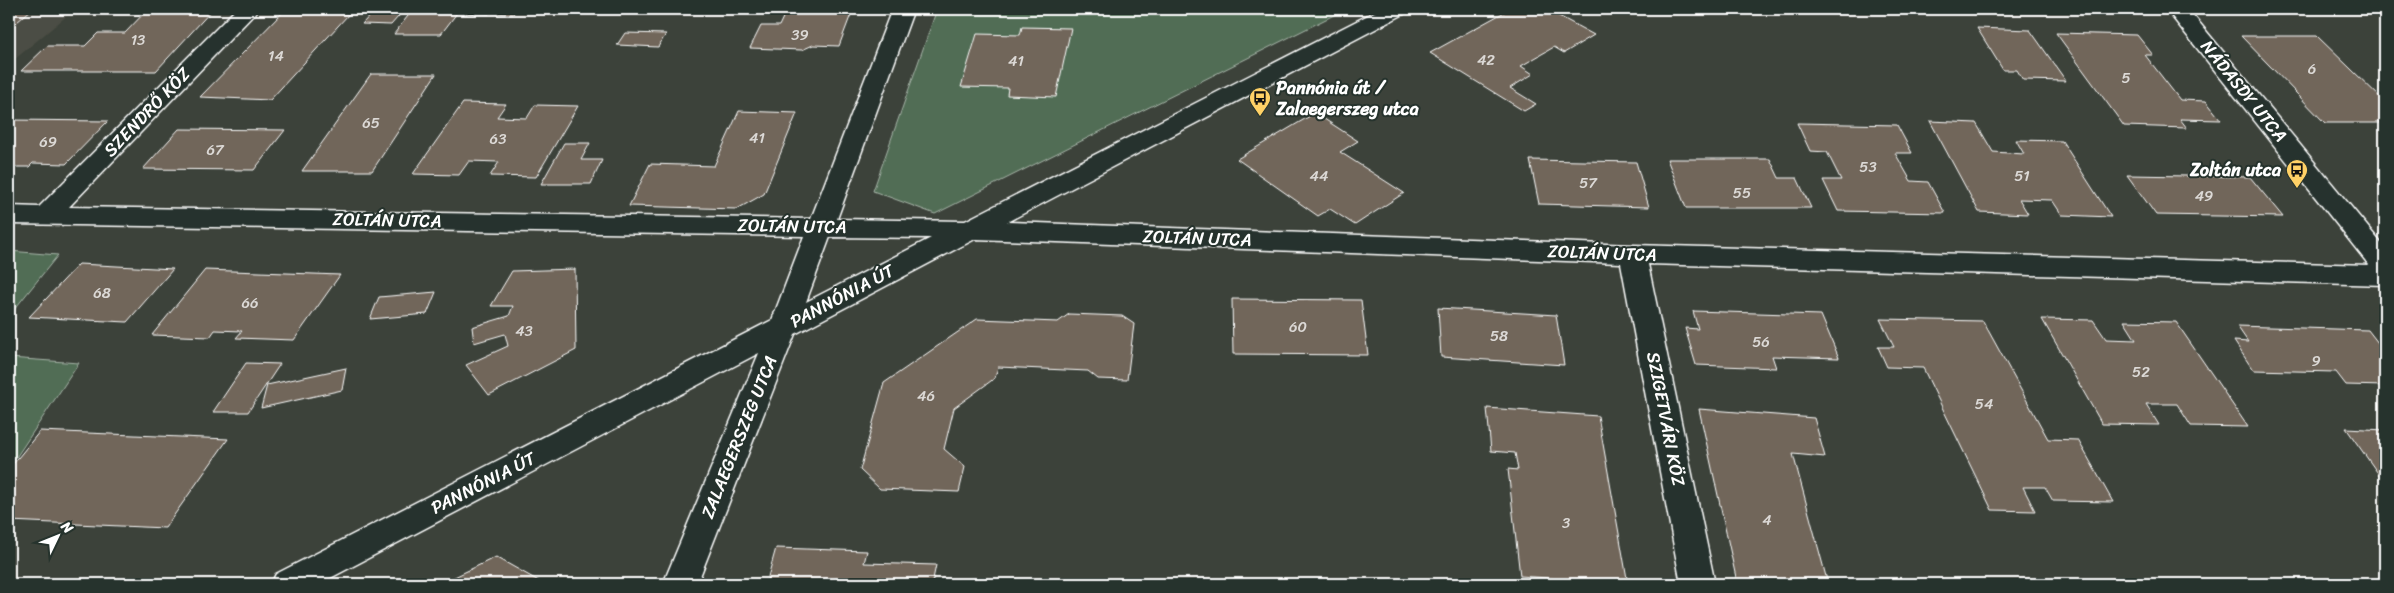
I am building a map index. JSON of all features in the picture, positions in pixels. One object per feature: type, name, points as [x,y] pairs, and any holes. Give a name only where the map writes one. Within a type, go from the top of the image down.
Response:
[{"type":"street","name":"SZENDRŐ KÖZ","points":[[46,215],[248,9]]},
{"type":"street","name":"ZALAEGERSZEG UTCA","points":[[680,584],[782,328],[903,9]]},
{"type":"street","name":"PANNÓNIA ÚT","points":[[288,584],[1396,9]]},
{"type":"street","name":"NÁDASDY UTCA","points":[[2177,9],[2385,266]]},
{"type":"street","name":"ZOLTÁN UTCA","points":[[9,215],[821,226],[1633,254],[2385,275]]},
{"type":"street","name":"SZIGETVÁRI KÖZ","points":[[1633,254],[1698,584]]},
{"type":"shaded area","points":[[9,9],[75,9],[9,64]]},
{"type":"green space","points":[[937,9],[1346,9],[935,214],[873,191]]},
{"type":"green space","points":[[9,251],[58,255],[9,316]]},
{"type":"green space","points":[[9,358],[79,363],[9,468]]},
{"type":"building","points":[[9,9],[32,9],[9,29]]},
{"type":"building","points":[[148,9],[213,9],[156,71],[21,71],[47,46],[85,46],[98,33],[125,33]]},
{"type":"building","points":[[376,9],[405,9],[391,25],[362,24]]},
{"type":"building","points":[[434,9],[461,9],[457,13],[431,12]]},
{"type":"building","points":[[461,9],[493,9],[489,14],[457,13]]},
{"type":"building","points":[[496,9],[517,9],[513,14],[492,13]]},
{"type":"building","points":[[787,9],[853,9],[839,46],[813,45],[802,50],[750,48],[761,26],[779,26]]},
{"type":"building","points":[[1204,9],[1251,9],[1251,13]]},
{"type":"building","points":[[1510,9],[1546,9],[1594,35],[1564,53],[1554,47],[1521,66],[1533,74],[1510,88],[1536,104],[1524,111],[1430,53]]},
{"type":"building","points":[[284,11],[349,14],[270,100],[200,97]]},
{"type":"building","points":[[411,12],[457,13],[441,34],[394,34]]},
{"type":"building","points":[[1022,27],[1071,28],[1056,97],[1007,95],[1008,88],[961,87],[977,34],[1020,35]]},
{"type":"building","points":[[1977,28],[2030,30],[2066,81],[2023,80],[2017,70],[2003,70]]},
{"type":"building","points":[[625,33],[666,34],[658,47],[617,45]]},
{"type":"building","points":[[2056,33],[2137,35],[2153,55],[2145,55],[2180,100],[2206,101],[2221,120],[2180,119],[2187,128],[2124,126]]},
{"type":"building","points":[[2241,36],[2317,36],[2385,102],[2385,123],[2325,123]]},
{"type":"building","points":[[371,74],[436,74],[372,171],[302,171]]},
{"type":"building","points":[[463,103],[506,104],[497,117],[527,118],[535,105],[578,106],[536,177],[490,176],[499,162],[469,161],[459,175],[413,174]]},
{"type":"building","points":[[739,111],[797,113],[764,194],[737,209],[629,206],[650,164],[714,166]]},
{"type":"building","points":[[1315,113],[1358,141],[1340,152],[1404,193],[1355,225],[1330,209],[1318,216],[1237,159]]},
{"type":"building","points":[[9,120],[108,121],[66,164],[33,163],[29,167],[9,167]]},
{"type":"building","points":[[1930,121],[1976,123],[1993,152],[2024,154],[2016,140],[2062,141],[2111,217],[2062,215],[2052,200],[2019,199],[2028,214],[1979,212]]},
{"type":"building","points":[[1797,123],[1897,125],[1912,153],[1895,153],[1911,181],[1928,182],[1945,213],[1838,211],[1823,180],[1841,180],[1827,152],[1810,151]]},
{"type":"building","points":[[179,129],[285,130],[254,170],[143,169]]},
{"type":"building","points":[[564,143],[590,143],[581,160],[602,160],[591,184],[541,184]]},
{"type":"building","points":[[1667,159],[1770,159],[1779,178],[1797,178],[1811,208],[1686,208]]},
{"type":"building","points":[[1530,160],[1636,162],[1649,207],[1539,204]]},
{"type":"building","points":[[2127,175],[2250,177],[2283,217],[2156,215]]},
{"type":"building","points":[[79,264],[173,269],[127,322],[29,317]]},
{"type":"building","points":[[575,269],[576,350],[489,395],[466,365],[508,346],[505,334],[474,343],[472,327],[509,316],[513,306],[491,306],[512,271]]},
{"type":"building","points":[[205,270],[340,275],[294,340],[236,338],[242,331],[215,330],[210,337],[152,335]]},
{"type":"building","points":[[436,292],[427,314],[370,319],[379,297]]},
{"type":"building","points":[[1232,299],[1361,300],[1368,355],[1233,354]]},
{"type":"building","points":[[1438,308],[1556,315],[1564,365],[1441,357]]},
{"type":"building","points":[[1693,311],[1821,315],[1839,358],[1772,356],[1776,368],[1696,365],[1685,328],[1698,329]]},
{"type":"building","points":[[1069,314],[1122,316],[1134,324],[1127,380],[1098,379],[1088,371],[998,367],[995,378],[954,408],[944,449],[965,467],[959,492],[880,489],[860,470],[884,383],[977,319],[1058,322]]},
{"type":"building","points":[[1880,319],[1983,321],[2048,439],[2078,440],[2113,502],[2053,501],[2045,487],[2023,487],[2035,511],[1992,510],[1923,368],[1887,367],[1878,347],[1894,347]]},
{"type":"building","points":[[2042,319],[2093,320],[2106,339],[2136,340],[2124,321],[2176,322],[2248,427],[2191,426],[2177,404],[2146,404],[2159,425],[2102,424]]},
{"type":"building","points":[[2237,326],[2368,330],[2385,352],[2385,386],[2346,385],[2336,372],[2253,370],[2234,341],[2248,342]]},
{"type":"building","points":[[246,363],[280,364],[248,412],[213,412]]},
{"type":"building","points":[[346,368],[342,390],[261,408],[267,385]]},
{"type":"building","points":[[1487,408],[1598,416],[1628,584],[1520,576],[1508,469],[1518,470],[1515,453],[1491,451]]},
{"type":"building","points":[[1699,409],[1814,418],[1825,457],[1793,454],[1828,584],[1737,582]]},
{"type":"building","points":[[2346,428],[2385,430],[2385,479],[2382,479]]},
{"type":"building","points":[[40,431],[228,439],[165,528],[9,521],[9,469]]},
{"type":"building","points":[[776,548],[867,551],[864,563],[936,565],[932,584],[766,584]]},
{"type":"building","points":[[496,557],[544,584],[440,584]]},
{"type":"place","name":"Pannónia út / Zalaegerszeg utca","points":[[1260,117]]},
{"type":"place","name":"Zoltán utca","points":[[2297,189]]}]
